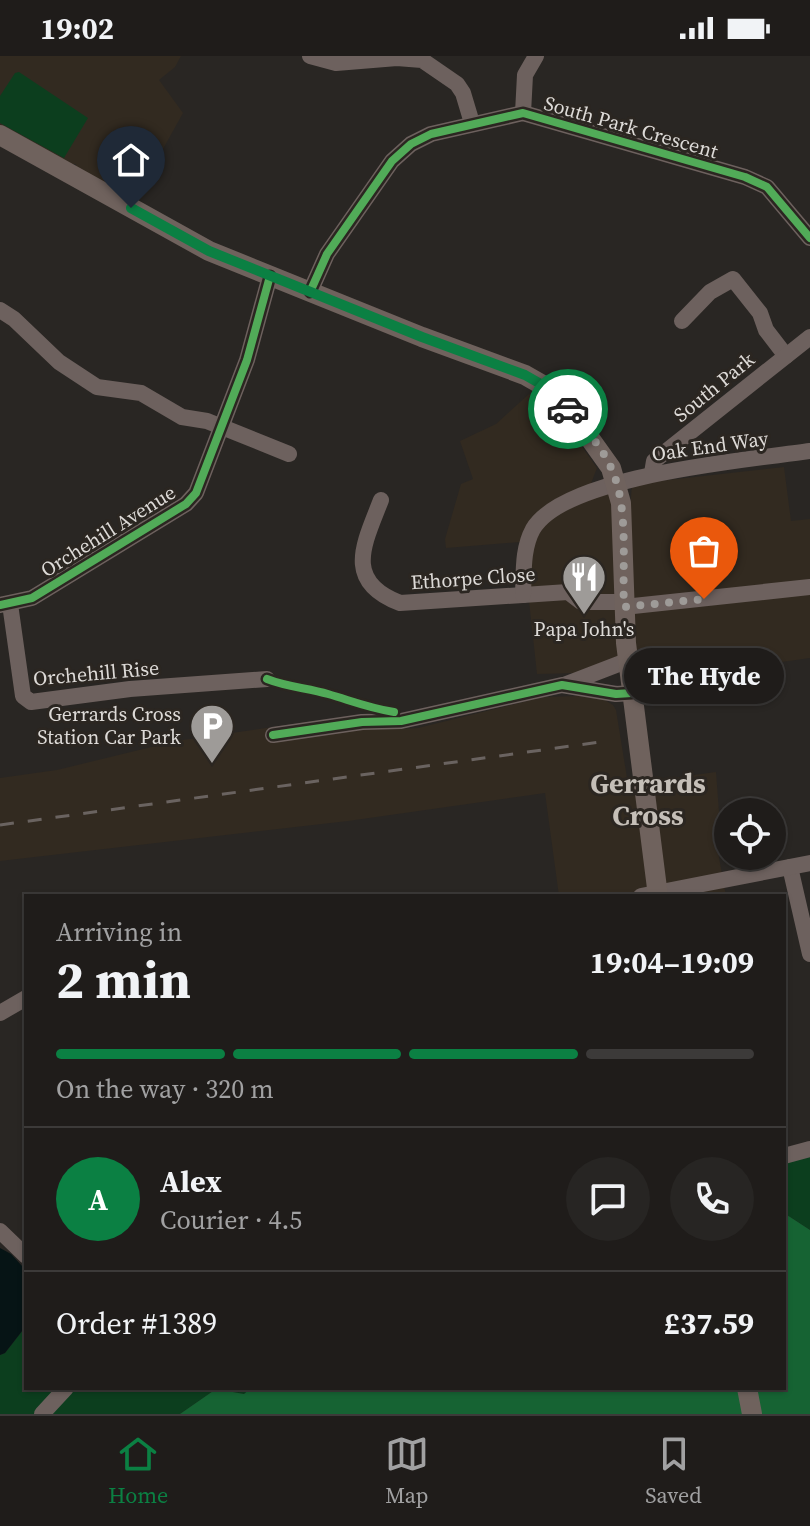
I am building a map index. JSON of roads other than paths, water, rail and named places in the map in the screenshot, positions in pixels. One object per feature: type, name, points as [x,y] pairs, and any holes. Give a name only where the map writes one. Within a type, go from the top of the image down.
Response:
[{"type":"main road","points":[[0,135],[209,251],[525,375],[546,387],[571,412],[611,468],[621,503],[624,604],[652,894]]},
{"type":"main road","points":[[747,1390],[752,1414]]},
{"type":"street","points":[[310,56],[336,63],[397,58],[422,60],[457,84],[472,123]]},
{"type":"street","points":[[523,113],[525,75],[536,56]]},
{"type":"street","name":"South Park Crescent","points":[[310,292],[327,254],[392,161],[411,144],[431,134],[523,113],[745,177],[767,187],[810,238]]},
{"type":"street","name":"Orchehill Avenue","points":[[3,602],[32,598],[186,504],[196,493],[247,360],[270,276]]},
{"type":"street","points":[[682,321],[710,292],[733,279],[760,313],[766,330],[786,356]]},
{"type":"street","points":[[0,310],[14,319],[59,362],[97,387],[141,393],[182,417],[207,421],[289,454]]},
{"type":"street","name":"South Park","points":[[652,473],[654,461],[810,337]]},
{"type":"street","name":"Oak End Way","points":[[523,595],[526,546],[534,528],[548,513],[617,483],[652,473],[810,451]]},
{"type":"street","name":"Ethorpe Close","points":[[381,500],[361,561],[369,583],[382,596],[400,603],[568,592],[581,602],[624,604],[810,587]]},
{"type":"street","name":"Orchehill Rise","points":[[3,602],[23,696],[31,702],[130,689],[267,679]]},
{"type":"street","points":[[562,685],[629,660]]},
{"type":"street","points":[[273,735],[362,722],[401,721],[597,680],[631,690]]},
{"type":"street","points":[[657,894],[810,863]]},
{"type":"street","points":[[790,867],[810,954]]},
{"type":"street","points":[[0,1013],[24,999]]},
{"type":"street","points":[[786,1155],[810,1149]]},
{"type":"street","points":[[0,1231],[24,1254]]},
{"type":"street","points":[[42,1414],[64,1390]]},
{"type":"railway","points":[[0,825],[607,741]]},
{"type":"place","name":"The Hyde","points":[[704,599]]},
{"type":"place","name":"Papa John's","points":[[584,616]]},
{"type":"place","name":"Gerrards Cross Station Car Park","points":[[212,765]]},
{"type":"district","name":"Gerrards Cross","points":[[648,799]]}]
